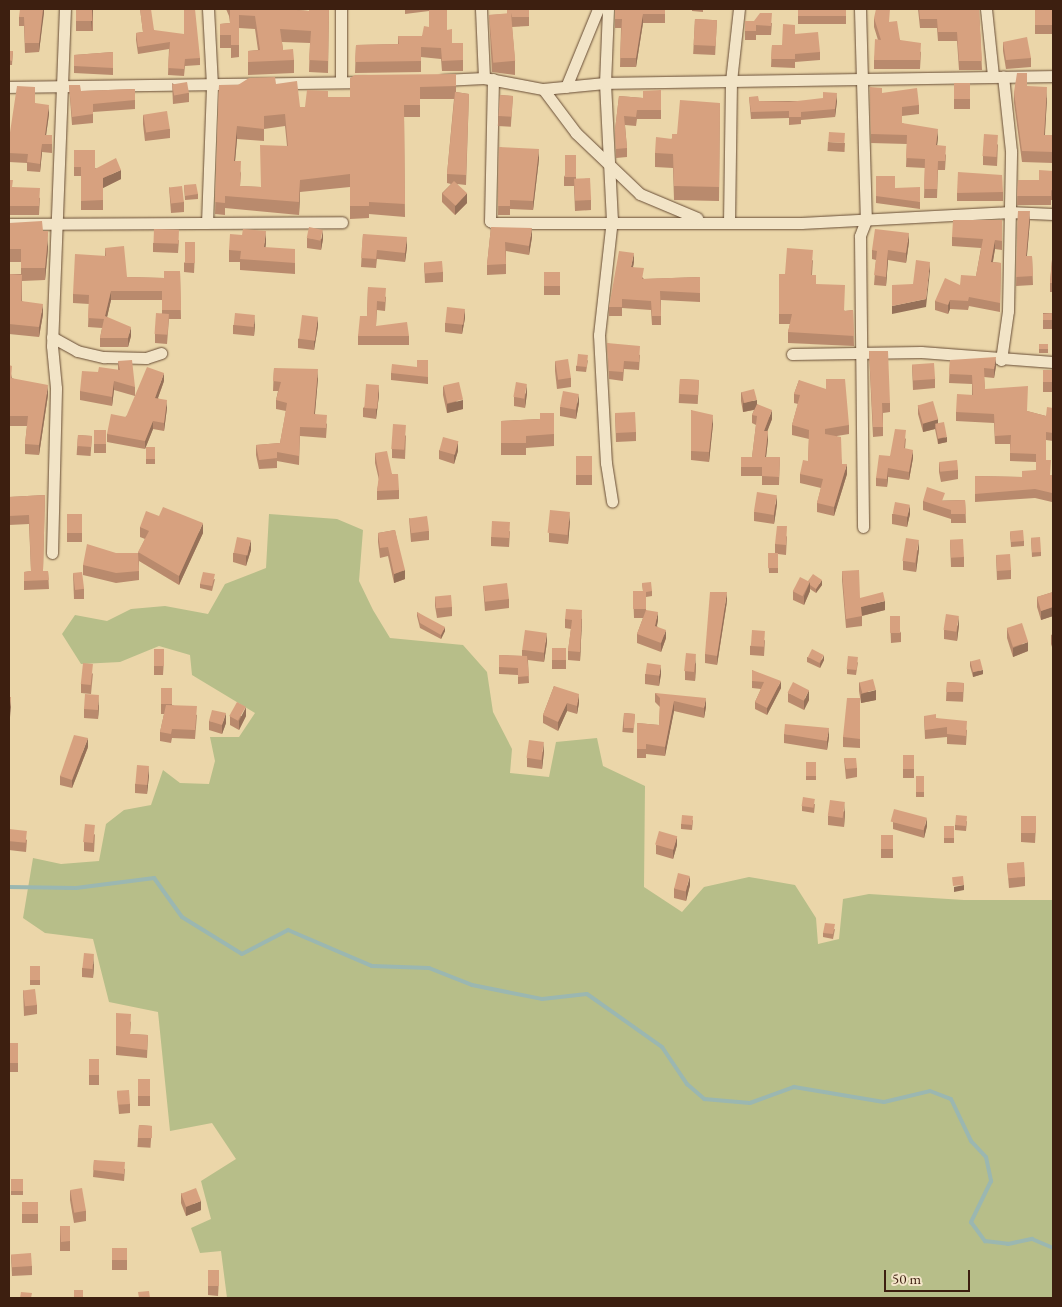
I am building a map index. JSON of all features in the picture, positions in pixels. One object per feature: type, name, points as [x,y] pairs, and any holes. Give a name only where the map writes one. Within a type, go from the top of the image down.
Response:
[{"type":"street","points":[[52,552],[56,388],[52,337],[58,225],[61,86],[65,9]]},
{"type":"street","points":[[207,223],[212,85],[208,9]]},
{"type":"street","points":[[341,9],[341,82]]},
{"type":"street","points":[[481,9],[488,79],[490,221],[612,220],[729,223],[866,220],[1009,212],[1053,214]]},
{"type":"street","points":[[566,87],[598,9]]},
{"type":"street","points":[[608,9],[605,83],[612,220],[599,335],[606,463],[612,502]]},
{"type":"street","points":[[729,223],[731,81],[739,9]]},
{"type":"street","points":[[860,9],[864,78],[866,220],[860,236],[864,352],[863,527]]},
{"type":"street","points":[[986,9],[1011,151],[1008,311],[1001,360]]},
{"type":"street","points":[[426,81],[488,79],[543,89],[605,83],[1053,76]]},
{"type":"street","points":[[9,87],[379,82]]},
{"type":"street","points":[[543,89],[610,167],[640,194],[709,222]]},
{"type":"street","points":[[9,224],[342,222]]},
{"type":"street","points":[[52,337],[98,356],[146,358],[160,353]]},
{"type":"street","points":[[792,354],[864,352],[1053,362]]},
{"type":"green space","points":[[269,514],[337,519],[363,530],[359,581],[373,610],[390,638],[463,645],[487,672],[493,712],[512,749],[510,773],[549,777],[556,742],[597,738],[603,766],[645,786],[644,887],[682,912],[704,887],[749,877],[795,885],[816,918],[818,944],[839,939],[843,899],[869,894],[964,900],[1053,900],[1053,1298],[227,1298],[221,1251],[200,1253],[191,1228],[211,1219],[201,1181],[236,1159],[212,1123],[170,1131],[158,1012],[109,1002],[93,939],[45,933],[23,918],[33,858],[61,864],[99,861],[106,824],[124,810],[151,805],[163,770],[180,783],[209,784],[215,761],[210,737],[239,737],[255,713],[192,675],[190,655],[159,646],[120,662],[81,664],[62,634],[75,615],[107,621],[131,609],[165,606],[208,614],[225,584],[266,568]]},
{"type":"building","points":[[20,9],[43,9],[39,43],[25,43],[24,17],[19,17]]},
{"type":"building","points":[[76,9],[92,9],[92,21],[76,21]]},
{"type":"building","points":[[140,9],[151,9],[154,30],[184,34],[184,9],[195,9],[200,58],[185,59],[184,69],[168,68],[170,42],[138,47],[136,33],[143,32]]},
{"type":"building","points":[[230,9],[309,11],[309,9],[329,9],[328,61],[309,60],[311,31],[280,29],[283,50],[293,49],[294,60],[248,62],[248,51],[260,50],[255,16],[239,15],[239,45],[231,45],[231,35],[220,35],[220,24],[230,23]]},
{"type":"building","points":[[429,9],[447,9],[447,30],[452,29],[452,43],[463,43],[463,60],[442,61],[441,48],[421,47],[421,61],[355,62],[356,45],[399,44],[398,36],[422,36],[424,26],[429,27]]},
{"type":"building","points":[[507,9],[529,9],[529,17],[512,17],[511,13],[507,14]]},
{"type":"building","points":[[615,9],[665,9],[665,14],[643,14],[636,58],[620,58],[622,19],[615,19]]},
{"type":"building","points":[[798,9],[846,9],[846,16],[798,16]]},
{"type":"building","points":[[876,9],[890,9],[889,22],[897,21],[900,40],[921,43],[920,60],[874,60],[875,39],[881,40],[874,18]]},
{"type":"building","points":[[919,9],[979,9],[982,61],[959,61],[957,32],[938,32],[937,19],[920,19]]},
{"type":"building","points":[[1035,9],[1053,9],[1053,25],[1035,25]]},
{"type":"building","points":[[511,13],[515,61],[493,63],[489,15]]},
{"type":"building","points":[[760,13],[772,13],[771,26],[756,25],[756,31],[745,31],[745,21],[754,21]]},
{"type":"building","points":[[695,19],[717,20],[716,46],[694,45]]},
{"type":"building","points":[[783,24],[795,25],[795,34],[818,32],[820,52],[795,54],[795,59],[771,59],[772,45],[782,45]]},
{"type":"building","points":[[1027,37],[1031,58],[1006,60],[1003,42]]},
{"type":"building","points":[[9,51],[13,51],[12,61],[9,60]]},
{"type":"building","points":[[113,52],[113,68],[74,66],[74,55]]},
{"type":"building","points":[[1017,73],[1027,73],[1027,86],[1047,87],[1044,135],[1053,135],[1053,152],[1022,151],[1014,92]]},
{"type":"building","points":[[456,74],[456,86],[420,87],[420,105],[404,105],[405,204],[369,202],[369,206],[350,206],[350,174],[300,180],[299,202],[225,196],[225,203],[215,202],[219,85],[238,85],[249,78],[275,77],[276,84],[297,81],[300,107],[305,107],[307,90],[328,91],[328,97],[350,97],[350,78],[355,75]],"holes":[[[285,114],[288,146],[260,145],[261,187],[240,186],[241,161],[234,161],[237,126],[264,129],[264,116]]]},
{"type":"building","points":[[187,82],[189,93],[174,95],[172,85]]},
{"type":"building","points":[[954,83],[970,83],[970,99],[954,99]]},
{"type":"building","points":[[69,85],[80,85],[81,91],[135,89],[135,100],[93,104],[93,114],[72,117]]},
{"type":"building","points":[[17,86],[35,87],[35,103],[49,105],[45,135],[52,135],[52,144],[42,144],[40,164],[27,162],[28,154],[9,153],[9,139]]},
{"type":"building","points":[[870,87],[882,88],[882,93],[917,88],[919,105],[902,107],[902,123],[938,129],[936,145],[946,146],[945,161],[938,161],[937,189],[924,189],[925,159],[906,158],[907,135],[871,134]]},
{"type":"building","points":[[661,90],[661,110],[637,110],[636,117],[624,116],[627,148],[616,149],[615,130],[619,96],[643,98],[643,91]]},
{"type":"building","points":[[455,92],[469,94],[466,175],[447,174]]},
{"type":"building","points":[[823,92],[837,93],[835,109],[801,112],[801,117],[789,117],[789,111],[751,112],[749,97],[758,96],[759,101],[789,102],[823,98]]},
{"type":"building","points":[[500,95],[513,96],[512,117],[499,116]]},
{"type":"building","points":[[680,100],[720,103],[719,187],[674,186],[673,154],[655,153],[656,137],[672,139],[672,134],[677,134]]},
{"type":"building","points":[[167,111],[170,129],[146,133],[143,115]]},
{"type":"building","points":[[829,132],[845,133],[844,143],[828,142]]},
{"type":"building","points":[[984,134],[998,135],[996,157],[982,156]]},
{"type":"building","points":[[499,147],[539,149],[533,201],[510,200],[510,206],[498,206]]},
{"type":"building","points":[[74,150],[95,150],[95,169],[116,158],[121,170],[103,178],[103,200],[81,201],[81,167],[74,167]]},
{"type":"building","points":[[565,155],[576,155],[576,177],[565,177]]},
{"type":"building","points":[[1039,170],[1053,171],[1053,191],[1051,190],[1051,196],[1017,196],[1018,180],[1039,180]]},
{"type":"building","points":[[958,172],[1002,175],[1003,192],[957,193]]},
{"type":"building","points":[[876,176],[895,176],[895,188],[920,187],[920,202],[876,196]]},
{"type":"building","points":[[590,178],[591,200],[575,201],[574,179]]},
{"type":"building","points":[[9,180],[13,180],[12,187],[40,188],[39,206],[9,206]]},
{"type":"building","points":[[454,181],[467,193],[456,206],[442,193]]},
{"type":"building","points":[[196,184],[198,194],[185,196],[184,185]]},
{"type":"building","points":[[182,186],[184,202],[171,203],[169,188]]},
{"type":"building","points":[[1018,211],[1030,211],[1026,256],[1032,256],[1033,276],[1016,277]]},
{"type":"building","points":[[953,220],[1002,220],[1002,241],[995,240],[991,262],[1001,263],[1000,303],[969,297],[968,301],[950,300],[948,305],[935,301],[945,278],[960,285],[961,275],[976,276],[983,239],[952,237]]},
{"type":"building","points":[[42,221],[43,231],[48,231],[45,268],[21,268],[21,249],[9,249],[9,223]]},
{"type":"building","points":[[309,227],[323,230],[320,241],[307,238]]},
{"type":"building","points":[[491,227],[532,228],[529,246],[505,242],[506,264],[487,265]]},
{"type":"building","points":[[154,229],[179,230],[178,244],[154,243]]},
{"type":"building","points":[[243,229],[266,231],[264,247],[295,249],[295,263],[240,259],[241,251],[229,250],[230,234],[242,235]]},
{"type":"building","points":[[875,229],[909,233],[906,253],[888,250],[886,277],[874,275],[877,251],[872,250]]},
{"type":"building","points":[[363,234],[407,237],[405,253],[377,250],[376,259],[361,258]]},
{"type":"building","points":[[185,242],[195,242],[195,263],[185,263]]},
{"type":"building","points":[[124,246],[127,277],[164,278],[164,271],[180,271],[181,310],[162,310],[162,291],[111,291],[105,316],[131,327],[128,338],[100,338],[104,319],[88,318],[89,295],[73,294],[75,254],[106,256],[105,248]]},
{"type":"building","points":[[787,248],[813,250],[811,275],[816,275],[816,284],[845,285],[844,311],[853,310],[854,336],[788,332],[792,314],[779,314],[779,274],[785,274]]},
{"type":"building","points":[[1053,248],[1053,283],[1050,283]]},
{"type":"building","points":[[619,251],[634,253],[631,267],[644,268],[642,279],[700,277],[700,293],[660,291],[661,316],[652,316],[651,301],[622,299],[622,307],[609,307]]},
{"type":"building","points":[[916,260],[930,262],[926,299],[892,306],[892,285],[913,284]]},
{"type":"building","points":[[442,261],[443,272],[425,274],[424,263]]},
{"type":"building","points":[[544,272],[560,272],[560,286],[544,286]]},
{"type":"building","points":[[9,274],[22,275],[21,301],[43,304],[39,327],[9,324]]},
{"type":"building","points":[[368,287],[386,288],[385,302],[377,301],[376,326],[407,322],[409,336],[358,336],[360,316],[367,316]]},
{"type":"building","points":[[447,307],[465,309],[463,325],[445,323]]},
{"type":"building","points":[[156,313],[169,314],[168,335],[155,334]]},
{"type":"building","points":[[235,313],[255,315],[254,327],[234,325]]},
{"type":"building","points":[[1053,313],[1053,320],[1043,320],[1043,314]]},
{"type":"building","points":[[302,315],[318,317],[315,341],[299,339]]},
{"type":"building","points":[[607,343],[640,346],[639,362],[624,361],[623,372],[609,371]]},
{"type":"building","points":[[1039,344],[1048,344],[1048,349],[1039,349]]},
{"type":"building","points":[[869,351],[888,351],[890,403],[882,403],[883,427],[873,427]]},
{"type":"building","points":[[578,354],[588,355],[587,367],[577,366]]},
{"type":"building","points":[[996,357],[994,369],[984,368],[985,389],[1028,386],[1027,411],[1046,416],[1047,407],[1053,408],[1053,433],[1046,432],[1046,460],[1051,460],[1050,475],[1053,475],[1052,493],[1035,489],[975,494],[975,476],[1022,477],[1022,471],[1036,470],[1036,454],[1010,453],[1011,435],[995,436],[994,414],[956,412],[957,394],[973,395],[972,375],[949,374],[950,360]]},
{"type":"building","points":[[568,359],[571,378],[558,380],[555,361]]},
{"type":"building","points":[[132,360],[135,387],[114,381],[112,397],[80,391],[82,371],[98,372],[99,367],[120,370],[118,361]]},
{"type":"building","points":[[417,360],[428,360],[428,377],[391,373],[392,364],[417,367]]},
{"type":"building","points":[[934,363],[935,379],[913,380],[912,365]]},
{"type":"building","points":[[9,365],[12,366],[11,378],[48,385],[39,445],[25,444],[28,416],[9,416]]},
{"type":"building","points":[[147,367],[164,373],[155,398],[167,400],[164,423],[153,421],[145,441],[107,434],[111,414],[126,417]]},
{"type":"building","points":[[274,368],[318,369],[314,414],[327,415],[326,428],[300,427],[299,456],[277,452],[277,458],[259,460],[256,445],[280,443],[287,403],[276,400],[281,382],[273,381]]},
{"type":"building","points":[[1043,370],[1053,370],[1053,382],[1043,382]]},
{"type":"building","points":[[680,379],[699,380],[698,395],[679,394]]},
{"type":"building","points":[[826,379],[845,379],[849,425],[825,429],[825,434],[841,437],[842,464],[847,464],[834,507],[817,503],[823,479],[800,474],[803,460],[808,461],[809,430],[792,425],[800,395],[794,394],[799,380],[826,389]]},
{"type":"building","points":[[459,382],[463,400],[447,403],[443,386]]},
{"type":"building","points":[[516,382],[527,384],[524,399],[513,397]]},
{"type":"building","points":[[366,384],[379,385],[377,409],[364,408]]},
{"type":"building","points":[[754,389],[757,400],[744,403],[741,392]]},
{"type":"building","points":[[563,391],[579,394],[576,410],[560,407]]},
{"type":"building","points":[[933,401],[938,419],[923,424],[918,405]]},
{"type":"building","points":[[757,404],[772,410],[764,431],[768,431],[765,457],[780,457],[779,477],[762,476],[762,467],[741,467],[741,457],[752,457],[757,416],[752,415]]},
{"type":"building","points":[[691,410],[713,415],[709,452],[691,451]]},
{"type":"building","points":[[635,412],[636,432],[616,433],[615,413]]},
{"type":"building","points":[[540,413],[554,413],[554,434],[526,436],[526,443],[501,443],[501,421],[540,419]]},
{"type":"building","points":[[944,422],[947,437],[938,438],[935,424]]},
{"type":"building","points":[[393,424],[406,425],[404,450],[391,449]]},
{"type":"building","points":[[895,429],[906,430],[904,448],[913,450],[909,472],[888,468],[887,479],[876,478],[879,455],[890,456]]},
{"type":"building","points":[[94,430],[106,430],[106,444],[94,444]]},
{"type":"building","points":[[78,435],[92,436],[91,447],[77,446]]},
{"type":"building","points":[[443,437],[458,441],[455,455],[439,451]]},
{"type":"building","points":[[146,447],[155,447],[155,459],[146,459]]},
{"type":"building","points":[[387,451],[392,474],[398,474],[399,490],[377,491],[379,475],[375,453]]},
{"type":"building","points":[[576,456],[592,456],[592,475],[576,475]]},
{"type":"building","points":[[957,460],[958,470],[940,472],[939,462]]},
{"type":"building","points":[[927,487],[945,493],[942,501],[965,500],[966,514],[951,514],[951,510],[923,501]]},
{"type":"building","points":[[757,492],[777,495],[774,515],[754,512]]},
{"type":"building","points":[[45,495],[43,571],[48,571],[49,580],[24,581],[24,572],[31,571],[29,515],[9,516],[9,497]]},
{"type":"building","points":[[895,502],[910,505],[907,517],[893,514]]},
{"type":"building","points":[[163,507],[203,523],[179,576],[138,552],[149,531],[140,527],[146,511],[159,516]]},
{"type":"building","points":[[550,510],[570,512],[567,535],[548,533]]},
{"type":"building","points":[[67,514],[82,514],[82,533],[67,533]]},
{"type":"building","points":[[427,516],[429,531],[411,533],[409,519]]},
{"type":"building","points":[[492,521],[510,522],[509,538],[491,537]]},
{"type":"building","points":[[777,526],[787,526],[786,545],[775,544]]},
{"type":"building","points":[[395,530],[405,570],[394,574],[388,547],[380,548],[378,533]]},
{"type":"building","points":[[1023,530],[1024,541],[1011,542],[1010,531]]},
{"type":"building","points":[[237,537],[251,540],[247,556],[234,553]]},
{"type":"building","points":[[1040,537],[1041,552],[1032,553],[1031,538]]},
{"type":"building","points":[[906,538],[919,540],[915,563],[902,561]]},
{"type":"building","points":[[963,539],[964,557],[951,558],[950,540]]},
{"type":"building","points":[[87,544],[116,553],[138,553],[139,571],[116,573],[83,565]]},
{"type":"building","points":[[768,553],[778,553],[778,568],[768,568]]},
{"type":"building","points":[[1010,554],[1011,570],[997,571],[996,555]]},
{"type":"building","points":[[859,570],[860,598],[883,592],[885,601],[861,607],[862,616],[846,619],[842,571]]},
{"type":"building","points":[[82,572],[84,589],[75,590],[73,573]]},
{"type":"building","points":[[203,572],[215,574],[212,586],[200,584]]},
{"type":"building","points":[[813,574],[822,580],[816,589],[808,581]]},
{"type":"building","points":[[800,577],[810,582],[803,596],[793,591]]},
{"type":"building","points":[[651,582],[652,591],[643,591],[642,583]]},
{"type":"building","points":[[507,583],[509,599],[485,602],[483,586]]},
{"type":"building","points":[[633,591],[646,591],[646,609],[633,609]]},
{"type":"building","points":[[710,592],[727,592],[717,656],[705,654]]},
{"type":"building","points":[[1053,592],[1053,607],[1041,611],[1037,597]]},
{"type":"building","points":[[451,595],[452,607],[436,608],[435,596]]},
{"type":"building","points":[[566,609],[582,610],[580,652],[568,651],[572,620],[565,619]]},
{"type":"building","points":[[646,610],[658,612],[655,626],[666,630],[661,643],[637,634]]},
{"type":"building","points":[[417,612],[445,627],[441,635],[420,623]]},
{"type":"building","points":[[946,614],[959,616],[956,632],[943,630]]},
{"type":"building","points":[[890,616],[900,616],[900,633],[890,633]]},
{"type":"building","points":[[1022,623],[1028,642],[1013,647],[1007,628]]},
{"type":"building","points":[[525,630],[547,633],[544,653],[522,650]]},
{"type":"building","points":[[752,630],[765,631],[764,647],[751,646]]},
{"type":"building","points":[[552,648],[566,648],[566,660],[552,660]]},
{"type":"building","points":[[154,649],[164,649],[164,666],[154,666]]},
{"type":"building","points":[[812,649],[824,655],[819,663],[808,657]]},
{"type":"building","points":[[686,653],[696,654],[694,672],[684,671]]},
{"type":"building","points":[[499,655],[527,656],[529,676],[518,677],[518,668],[499,667]]},
{"type":"building","points":[[848,656],[858,657],[857,670],[847,669]]},
{"type":"building","points":[[980,659],[983,670],[973,672],[970,662]]},
{"type":"building","points":[[83,663],[93,664],[91,685],[81,684]]},
{"type":"building","points":[[647,663],[661,665],[659,676],[645,674]]},
{"type":"building","points":[[752,670],[781,681],[767,708],[755,702],[764,682],[752,681]]},
{"type":"building","points":[[873,679],[876,690],[862,693],[859,683]]},
{"type":"building","points":[[793,682],[809,690],[804,701],[788,693]]},
{"type":"building","points":[[947,682],[964,683],[963,692],[946,692]]},
{"type":"building","points":[[554,686],[579,694],[577,706],[567,703],[558,722],[543,715]]},
{"type":"building","points":[[161,688],[172,688],[172,704],[161,704]]},
{"type":"building","points":[[655,693],[706,698],[704,708],[674,701],[665,747],[646,744],[646,749],[637,749],[637,723],[659,725],[660,698]]},
{"type":"building","points":[[85,694],[99,695],[98,710],[84,709]]},
{"type":"building","points":[[9,697],[11,697],[9,717]]},
{"type":"building","points":[[847,698],[860,698],[860,739],[843,737]]},
{"type":"building","points":[[237,702],[246,707],[238,721],[229,716]]},
{"type":"building","points":[[166,705],[197,706],[195,730],[172,729],[171,734],[160,732]]},
{"type":"building","points":[[212,710],[226,713],[222,725],[209,721]]},
{"type":"building","points":[[624,713],[635,714],[634,728],[624,728]]},
{"type":"building","points":[[936,714],[936,718],[967,721],[966,736],[947,734],[947,727],[925,730],[924,716]]},
{"type":"building","points":[[785,724],[829,728],[827,741],[784,734]]},
{"type":"building","points":[[74,735],[88,738],[72,780],[60,776]]},
{"type":"building","points":[[529,740],[544,742],[541,760],[526,758]]},
{"type":"building","points":[[903,755],[914,755],[914,769],[903,769]]},
{"type":"building","points":[[844,758],[856,758],[857,768],[846,769]]},
{"type":"building","points":[[806,762],[816,762],[816,776],[806,776]]},
{"type":"building","points":[[137,765],[149,766],[147,785],[135,784]]},
{"type":"building","points":[[916,776],[924,776],[924,792],[916,792]]},
{"type":"building","points":[[803,797],[815,799],[813,808],[802,806]]},
{"type":"building","points":[[830,800],[845,802],[843,818],[828,816]]},
{"type":"building","points":[[894,809],[927,818],[923,830],[891,822]]},
{"type":"building","points":[[682,815],[693,816],[692,825],[681,824]]},
{"type":"building","points":[[956,815],[967,816],[966,826],[955,825]]},
{"type":"building","points":[[1021,816],[1036,816],[1036,833],[1021,833]]},
{"type":"building","points":[[85,824],[95,825],[93,843],[83,842]]},
{"type":"building","points":[[944,826],[954,826],[954,838],[944,838]]},
{"type":"building","points":[[9,829],[27,831],[26,843],[9,841]]},
{"type":"building","points":[[659,831],[677,836],[673,850],[655,844]]},
{"type":"building","points":[[881,835],[893,835],[893,849],[881,849]]},
{"type":"building","points":[[1024,862],[1025,877],[1008,878],[1007,863]]},
{"type":"building","points":[[678,873],[690,876],[686,891],[674,889]]},
{"type":"building","points":[[963,876],[964,885],[953,886],[952,877]]},
{"type":"building","points":[[825,923],[835,924],[833,934],[823,933]]},
{"type":"building","points":[[84,953],[94,954],[92,969],[82,968]]},
{"type":"building","points":[[30,966],[40,966],[40,980],[30,980]]},
{"type":"building","points":[[35,989],[37,1005],[25,1006],[23,990]]},
{"type":"building","points":[[116,1013],[131,1014],[130,1034],[148,1035],[147,1050],[116,1046]]},
{"type":"building","points":[[9,1043],[18,1043],[18,1063],[9,1063]]},
{"type":"building","points":[[89,1059],[99,1059],[99,1075],[89,1075]]},
{"type":"building","points":[[138,1079],[150,1079],[150,1096],[138,1096]]},
{"type":"building","points":[[129,1090],[130,1104],[118,1105],[117,1091]]},
{"type":"building","points":[[139,1125],[152,1126],[152,1138],[138,1138]]},
{"type":"building","points":[[94,1160],[125,1162],[124,1174],[93,1170]]},
{"type":"building","points":[[11,1179],[23,1179],[23,1191],[11,1191]]},
{"type":"building","points":[[82,1188],[86,1211],[74,1213],[70,1190]]},
{"type":"building","points":[[196,1188],[201,1201],[186,1207],[181,1194]]},
{"type":"building","points":[[22,1202],[38,1202],[38,1214],[22,1214]]},
{"type":"building","points":[[60,1226],[70,1226],[70,1241],[61,1242]]},
{"type":"building","points":[[112,1248],[127,1248],[127,1260],[112,1260]]},
{"type":"building","points":[[31,1253],[32,1266],[12,1267],[11,1254]]},
{"type":"building","points":[[208,1270],[219,1270],[219,1286],[208,1286]]},
{"type":"building","points":[[74,1290],[83,1290],[83,1298],[74,1298]]},
{"type":"building","points":[[149,1291],[150,1298],[139,1298],[138,1292]]},
{"type":"building","points":[[21,1292],[32,1293],[31,1298],[20,1298]]},
{"type":"waterway","points":[[9,887],[76,888],[154,878],[182,917],[242,954],[288,930],[372,966],[429,968],[472,985],[542,999],[587,994],[662,1047],[687,1084],[704,1099],[750,1103],[794,1087],[884,1102],[930,1091],[951,1099],[971,1141],[986,1157],[991,1181],[971,1222],[985,1241],[1008,1244],[1032,1239],[1053,1248]]}]
